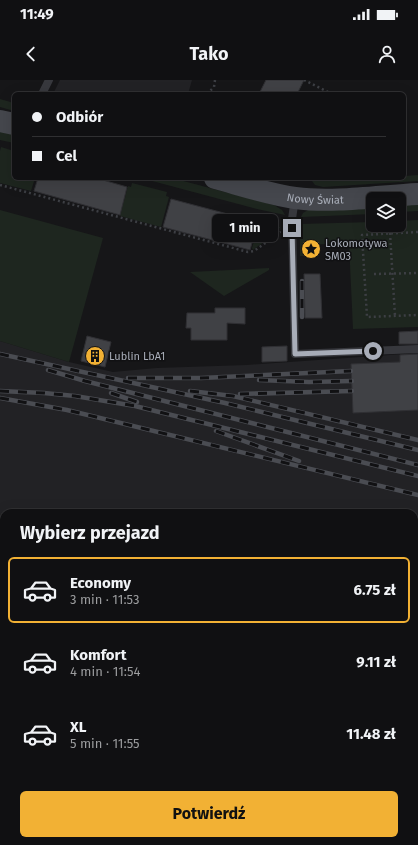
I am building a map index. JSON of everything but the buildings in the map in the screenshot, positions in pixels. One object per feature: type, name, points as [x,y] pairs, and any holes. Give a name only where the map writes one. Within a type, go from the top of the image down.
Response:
[{"type":"street","points":[[0,121],[12,124]]},
{"type":"street","name":"Nowy Świat","points":[[222,180],[272,194],[295,198],[329,200],[418,194]]},
{"type":"lane","points":[[43,92],[49,80]]},
{"type":"lane","points":[[295,198],[292,219],[295,354],[418,349]]},
{"type":"path","points":[[209,92],[214,87],[216,80]]},
{"type":"path","points":[[304,80],[328,92]]},
{"type":"path","points":[[0,185],[248,252],[254,251],[281,232],[282,227]]},
{"type":"path","points":[[418,232],[362,235],[367,317],[418,315]]},
{"type":"path","points":[[390,233],[395,316]]},
{"type":"path","points":[[374,274],[418,273]]},
{"type":"shaded area","points":[[60,80],[192,80],[189,92],[54,92]]},
{"type":"shaded area","points":[[0,99],[12,102],[12,110],[0,107]]},
{"type":"shaded area","points":[[0,131],[12,134],[12,143],[0,140]]},
{"type":"shaded area","points":[[1,147],[12,150],[12,180],[34,180],[31,191],[0,183]]},
{"type":"shaded area","points":[[418,175],[418,181],[323,187],[315,185],[312,181],[406,180],[406,176]]},
{"type":"shaded area","points":[[148,180],[180,180],[274,205],[282,210],[285,215]]},
{"type":"shaded area","points":[[132,183],[167,192],[166,196],[169,197],[161,227],[120,216],[128,186],[131,187]]},
{"type":"shaded area","points":[[418,204],[418,211],[406,212],[406,205]]},
{"type":"shaded area","points":[[366,207],[366,214],[301,217],[303,213],[308,210]]},
{"type":"shaded area","points":[[0,210],[103,238],[69,362],[0,341]]},
{"type":"shaded area","points":[[418,220],[418,327],[353,329],[349,243],[303,245],[303,256],[300,256],[300,224],[366,222],[366,232],[406,232],[406,221]]},
{"type":"shaded area","points":[[259,222],[280,227],[276,233],[253,250],[252,248]]},
{"type":"shaded area","points":[[269,268],[269,270],[224,296],[190,272]]},
{"type":"shaded area","points":[[0,341],[69,362],[113,372],[157,368],[247,365],[418,353],[418,509],[0,509]]},
{"type":"railway","points":[[302,281],[302,317]]},
{"type":"railway","points":[[0,354],[225,403],[418,450]]},
{"type":"railway","points":[[48,370],[85,381],[418,465]]},
{"type":"railway","points":[[128,378],[201,378],[351,371]]},
{"type":"railway","points":[[259,380],[309,382],[352,381]]},
{"type":"railway","points":[[0,391],[75,396],[135,406],[418,476]]},
{"type":"railway","points":[[190,391],[233,396],[418,440]]},
{"type":"railway","points":[[240,394],[352,391]]},
{"type":"railway","points":[[111,393],[137,402]]},
{"type":"railway","points":[[0,398],[67,410],[418,495]]},
{"type":"railway","points":[[216,431],[299,461]]},
{"type":"place","name":"Lokomotywa SM03","points":[[311,249]]},
{"type":"place","name":"Lublin LbA1","points":[[95,356]]},
{"type":"route","points":[[292,228],[295,354],[373,351]]}]
